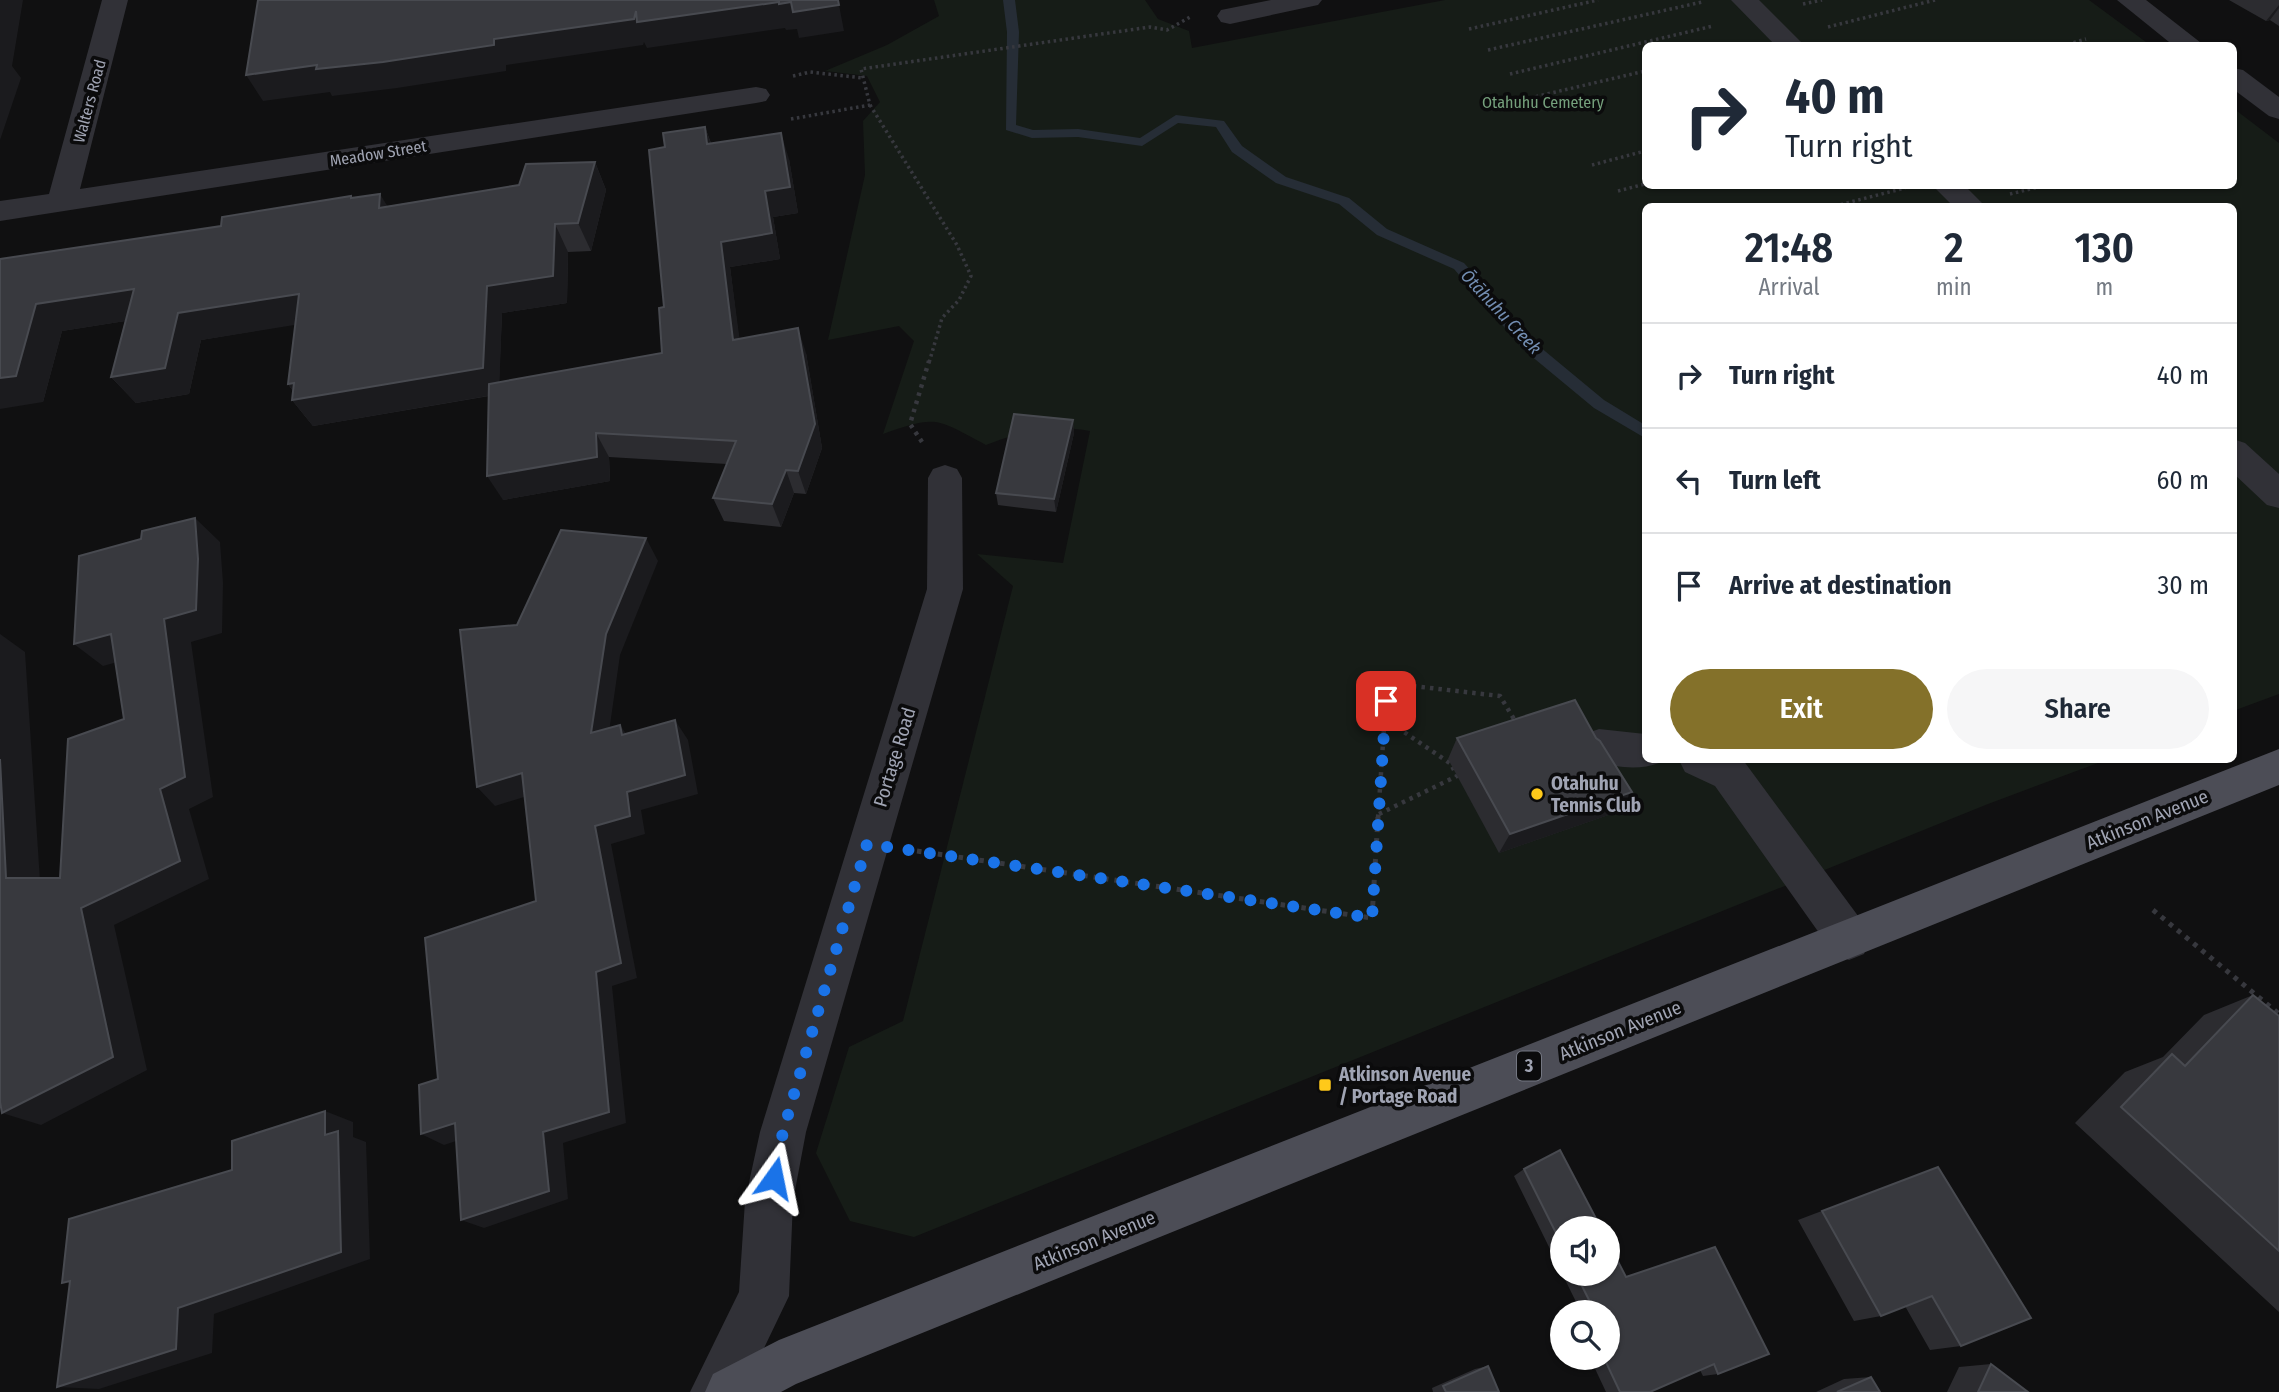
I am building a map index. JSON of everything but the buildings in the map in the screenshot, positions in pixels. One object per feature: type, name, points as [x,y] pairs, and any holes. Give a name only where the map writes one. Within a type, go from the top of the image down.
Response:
[{"type":"main road","name":"Atkinson Avenue","points":[[731,1392],[779,1365],[2279,767]]},
{"type":"street","name":"Walters Road","points":[[62,201],[115,0]]},
{"type":"street","points":[[1230,16],[1309,0]]},
{"type":"street","points":[[2130,0],[2187,42]]},
{"type":"street","points":[[1751,8],[1788,42]]},
{"type":"street","points":[[2237,79],[2279,110]]},
{"type":"street","name":"Meadow Street","points":[[0,211],[756,95]]},
{"type":"street","points":[[1951,189],[1967,203]]},
{"type":"street","points":[[2237,456],[2279,495]]},
{"type":"street","name":"Portage Road","points":[[716,1392],[764,1296],[769,1200],[783,1132],[945,589],[944,478]]},
{"type":"street","points":[[1600,746],[1642,751]]},
{"type":"street","points":[[1706,763],[1729,772],[1849,939]]},
{"type":"path","points":[[1469,29],[1598,0]]},
{"type":"path","points":[[1488,50],[1710,0]]},
{"type":"path","points":[[1510,74],[1751,8],[1822,0]]},
{"type":"path","points":[[1788,42],[1935,0]]},
{"type":"path","points":[[944,478],[910,424],[942,318],[959,300],[971,276],[957,245],[870,105],[861,69],[1150,27]]},
{"type":"path","points":[[2076,42],[2086,39]]},
{"type":"path","points":[[863,78],[810,72],[788,77],[756,95],[788,120],[870,105]]},
{"type":"path","points":[[1530,98],[1642,72]]},
{"type":"path","points":[[1592,165],[1642,152]]},
{"type":"path","points":[[1618,191],[1642,185]]},
{"type":"path","points":[[1847,203],[1902,189]]},
{"type":"path","points":[[867,844],[1372,918],[1387,683],[1500,696],[1523,734]]},
{"type":"path","points":[[1379,815],[1457,776],[1451,764],[1384,719]]},
{"type":"path","points":[[2153,910],[2279,1014]]},
{"type":"green space","name":"Otahuhu Cemetery","points":[[934,0],[1145,0],[1158,19],[1189,31],[1192,48],[1445,0],[2089,0],[2146,42],[1642,42],[1642,189],[2237,189],[2237,111],[2279,143],[2279,694],[2237,710],[2237,203],[1642,203],[1642,763],[2098,763],[1988,804],[914,1237],[850,1221],[816,1153],[849,1047],[903,1021],[1013,586],[977,554],[1063,563],[1090,431],[1063,428],[1037,430],[986,445],[936,422],[915,424],[883,434],[914,341],[899,326],[828,340],[865,175],[863,121],[880,102],[867,76],[825,71],[887,45],[939,16]]},
{"type":"waterway","name":"Ōtāhuhu Creek","points":[[1009,0],[1013,32],[1010,127],[1032,134],[1078,133],[1142,142],[1176,119],[1220,124],[1237,149],[1281,180],[1344,201],[1382,232],[1459,266],[1529,346],[1599,404],[1642,430]]},
{"type":"place","name":"Otahuhu Tennis Club","points":[[1537,794]]},
{"type":"place","name":"Atkinson Avenue / Portage Road","points":[[1325,1085]]},
{"type":"route","points":[[774,1178],[783,1132],[867,844],[1372,918],[1386,701]]}]
